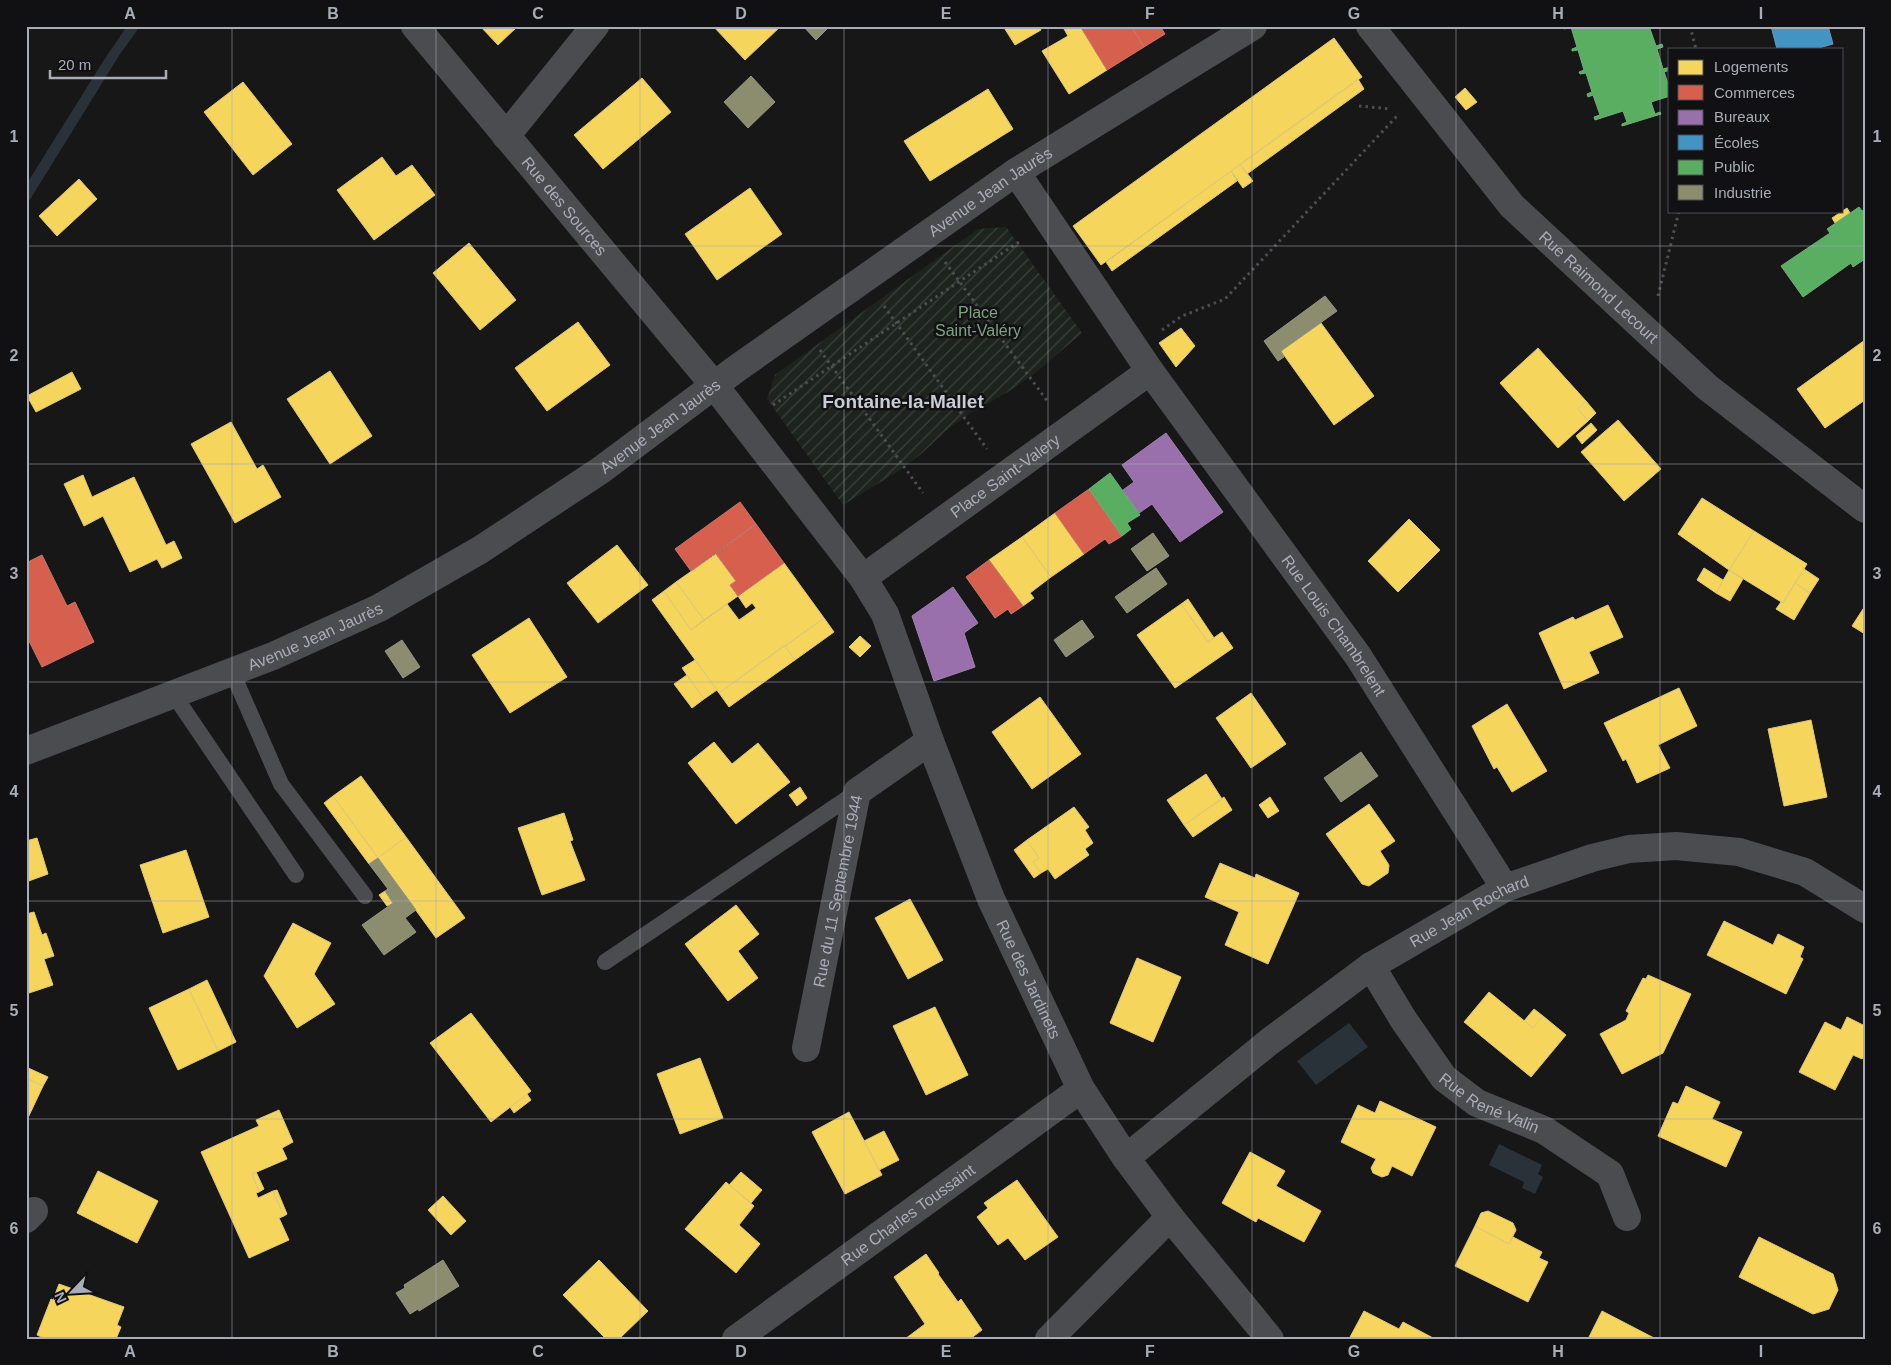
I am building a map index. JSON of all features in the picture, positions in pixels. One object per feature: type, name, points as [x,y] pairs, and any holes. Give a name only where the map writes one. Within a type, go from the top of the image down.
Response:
[{"type":"street","name":"Rue des Sources","points":[[415,26],[714,385]]},
{"type":"street","points":[[506,136],[596,26]]},
{"type":"street","name":"Avenue Jean Jaurès","points":[[26,751],[273,656],[379,608],[472,554],[601,470],[800,323],[1016,172],[1253,26]]},
{"type":"street","name":"Rue Raimond Lecourt","points":[[1370,26],[1411,100],[1512,206],[1707,387],[1865,510]]},
{"type":"street","points":[[1016,172],[1150,371]]},
{"type":"street","name":"Place Saint-Valery","points":[[863,578],[1150,371]]},
{"type":"street","name":"Rue Louis Chambrelent","points":[[1150,371],[1358,656],[1505,888]]},
{"type":"street","points":[[714,385],[863,578]]},
{"type":"street","name":"Rue des Jardinets","points":[[863,578],[886,614],[930,741],[991,899],[1081,1089],[1126,1158],[1170,1217],[1270,1339]]},
{"type":"street","name":"Rue du 11 Septembre 1944","points":[[806,1048],[857,792],[930,741]]},
{"type":"street","name":"Rue Jean Rochard","points":[[1126,1158],[1269,1042],[1371,966],[1505,888],[1592,858],[1629,849],[1676,846],[1739,852],[1805,872],[1865,909]]},
{"type":"street","name":"Rue René Valin","points":[[1371,966],[1403,1019],[1444,1078],[1478,1104],[1544,1130],[1610,1174],[1627,1217]]},
{"type":"street","name":"Rue Charles Toussaint","points":[[736,1339],[1081,1089]]},
{"type":"street","points":[[1049,1339],[1170,1217]]},
{"type":"lane","points":[[232,672],[281,784],[365,896]]},
{"type":"lane","points":[[174,695],[296,875]]},
{"type":"lane","points":[[605,962],[857,792]]},
{"type":"path","points":[[1690,26],[1696,48]]},
{"type":"path","points":[[1359,106],[1411,100]]},
{"type":"path","points":[[1134,348],[1182,316],[1225,299],[1411,100]]},
{"type":"path","points":[[1640,326],[1655,308],[1679,212]]},
{"type":"path","points":[[744,424],[1049,222]]},
{"type":"path","points":[[926,235],[1068,430]]},
{"type":"path","points":[[864,279],[1006,475]]},
{"type":"path","points":[[800,323],[943,520]]},
{"type":"green space","name":"Place Saint-Valéry","points":[[1006,227],[1082,333],[1034,374],[1008,392],[969,414],[949,428],[899,471],[843,505],[767,399],[775,375],[978,229]]},
{"type":"shaded area","points":[[127,26],[138,26],[26,206],[26,185]]},
{"type":"shaded area","points":[[1349,1023],[1368,1047],[1316,1085],[1297,1061]]},
{"type":"shaded area","points":[[1499,1144],[1542,1165],[1538,1174],[1543,1177],[1535,1194],[1522,1188],[1524,1182],[1489,1165]]},
{"type":"building: Logements","points":[[480,26],[518,26],[498,45]]},
{"type":"building: Logements","points":[[713,26],[781,26],[745,60]]},
{"type":"building: Logements","points":[[1003,26],[1039,26],[1041,30],[1015,45]]},
{"type":"building: Logements","points":[[1069,26],[1080,26],[1107,70],[1069,94],[1042,51],[1068,36],[1064,29]]},
{"type":"building: Logements","points":[[1334,38],[1362,77],[1101,265],[1073,226]]},
{"type":"building: Logements","points":[[642,78],[671,112],[603,169],[574,135]]},
{"type":"building: Logements","points":[[1358,79],[1364,89],[1247,174],[1240,164]]},
{"type":"building: Logements","points":[[243,82],[292,144],[253,175],[204,112]]},
{"type":"building: Logements","points":[[1465,88],[1477,102],[1466,110],[1455,97]]},
{"type":"building: Logements","points":[[988,89],[1013,129],[930,181],[904,141]]},
{"type":"building: Logements","points":[[382,157],[396,176],[412,165],[435,195],[374,240],[337,190]]},
{"type":"building: Logements","points":[[1240,164],[1253,181],[1243,188],[1231,171]]},
{"type":"building: Logements","points":[[1231,171],[1237,181],[1112,271],[1106,262]]},
{"type":"building: Logements","points":[[79,179],[97,199],[57,236],[39,216]]},
{"type":"building: Logements","points":[[750,188],[782,234],[717,280],[685,234]]},
{"type":"building: Logements","points":[[1847,208],[1850,213],[1835,223],[1832,218],[1844,212]]},
{"type":"building: Logements","points":[[469,243],[516,300],[480,330],[433,273]]},
{"type":"building: Logements","points":[[578,322],[610,365],[547,411],[515,368]]},
{"type":"building: Logements","points":[[1321,323],[1374,396],[1334,425],[1281,351]]},
{"type":"building: Logements","points":[[1181,328],[1195,346],[1176,367],[1159,343]]},
{"type":"building: Logements","points":[[1865,340],[1865,400],[1825,428],[1797,389]]},
{"type":"building: Logements","points":[[1538,348],[1586,401],[1578,409],[1588,421],[1558,448],[1500,383]]},
{"type":"building: Logements","points":[[330,371],[372,436],[330,464],[287,399]]},
{"type":"building: Logements","points":[[72,372],[81,389],[36,412],[27,396]]},
{"type":"building: Logements","points":[[1586,401],[1596,413],[1588,421],[1578,409]]},
{"type":"building: Logements","points":[[1618,420],[1661,469],[1624,501],[1581,452]]},
{"type":"building: Logements","points":[[231,422],[257,469],[263,465],[281,497],[235,523],[191,444]]},
{"type":"building: Logements","points":[[1591,423],[1597,430],[1582,444],[1576,436]]},
{"type":"building: Logements","points":[[83,475],[92,497],[134,477],[166,545],[174,541],[182,558],[162,568],[157,559],[130,572],[103,516],[84,526],[64,484]]},
{"type":"building: Logements","points":[[1702,498],[1754,531],[1729,570],[1678,534]]},
{"type":"building: Logements","points":[[1055,513],[1084,554],[1051,577],[1022,537]]},
{"type":"building: Logements","points":[[1409,519],[1440,550],[1398,592],[1368,561]]},
{"type":"building: Logements","points":[[1754,531],[1807,564],[1783,603],[1729,570]]},
{"type":"building: Logements","points":[[1022,537],[1051,577],[1030,593],[1034,598],[1023,606],[989,560]]},
{"type":"building: Logements","points":[[617,545],[648,585],[598,623],[567,583]]},
{"type":"building: Logements","points":[[716,554],[736,581],[730,585],[738,596],[704,620],[676,582]]},
{"type":"building: Logements","points":[[784,563],[824,618],[719,693],[652,600],[664,591],[691,630],[727,604],[739,620],[756,608],[752,603],[746,608],[738,596]]},
{"type":"building: Logements","points":[[1704,568],[1723,580],[1716,593],[1697,580]]},
{"type":"building: Logements","points":[[1804,569],[1819,579],[1810,593],[1795,583]]},
{"type":"building: Logements","points":[[1729,570],[1743,579],[1730,601],[1716,593]]},
{"type":"building: Logements","points":[[676,582],[704,620],[691,630],[664,591]]},
{"type":"building: Logements","points":[[1795,583],[1810,593],[1794,620],[1776,609],[1781,602],[1783,603]]},
{"type":"building: Logements","points":[[1188,599],[1214,638],[1208,642],[1181,604]]},
{"type":"building: Logements","points":[[1181,604],[1208,642],[1222,632],[1233,648],[1175,688],[1137,635]]},
{"type":"building: Logements","points":[[1608,605],[1623,637],[1589,652],[1599,673],[1564,689],[1539,633],[1573,617],[1575,620]]},
{"type":"building: Logements","points":[[1865,606],[1865,634],[1852,626]]},
{"type":"building: Logements","points":[[529,618],[567,677],[510,713],[472,655]]},
{"type":"building: Logements","points":[[824,618],[834,632],[795,660],[785,646]]},
{"type":"building: Logements","points":[[860,636],[871,646],[860,657],[849,647]]},
{"type":"building: Logements","points":[[785,646],[795,660],[729,707],[719,693]]},
{"type":"building: Logements","points":[[695,660],[717,690],[704,699],[682,668]]},
{"type":"building: Logements","points":[[687,675],[704,699],[692,708],[674,684]]},
{"type":"building: Logements","points":[[1679,688],[1697,726],[1658,745],[1670,768],[1637,783],[1626,759],[1623,761],[1604,723]]},
{"type":"building: Logements","points":[[1251,693],[1286,744],[1251,768],[1216,718]]},
{"type":"building: Logements","points":[[1040,697],[1081,754],[1032,789],[992,732]]},
{"type":"building: Logements","points":[[1507,704],[1547,771],[1512,792],[1497,767],[1494,769],[1472,726]]},
{"type":"building: Logements","points":[[1811,720],[1827,797],[1784,806],[1768,729]]},
{"type":"building: Logements","points":[[714,742],[732,764],[758,743],[790,782],[736,824],[688,763]]},
{"type":"building: Logements","points":[[1206,774],[1222,799],[1184,825],[1167,800]]},
{"type":"building: Logements","points":[[361,776],[406,837],[378,858],[333,796]]},
{"type":"building: Logements","points":[[800,787],[807,798],[797,806],[789,795]]},
{"type":"building: Logements","points":[[333,796],[378,858],[369,864],[324,803]]},
{"type":"building: Logements","points":[[1224,797],[1232,810],[1193,837],[1184,825]]},
{"type":"building: Logements","points":[[1270,797],[1279,811],[1268,818],[1259,805]]},
{"type":"building: Logements","points":[[1369,804],[1395,841],[1380,851],[1389,865],[1388,873],[1369,886],[1362,884],[1326,834]]},
{"type":"building: Logements","points":[[1074,807],[1089,827],[1085,830],[1093,843],[1085,849],[1089,855],[1055,879],[1048,869],[1041,873],[1033,862],[1039,858],[1027,840]]},
{"type":"building: Logements","points":[[564,813],[573,840],[570,841],[585,880],[542,895],[518,828]]},
{"type":"building: Logements","points":[[406,837],[465,918],[436,938],[378,858]]},
{"type":"building: Logements","points":[[37,838],[48,874],[26,882],[26,841]]},
{"type":"building: Logements","points":[[1027,840],[1039,858],[1033,862],[1041,873],[1034,878],[1014,850]]},
{"type":"building: Logements","points":[[186,850],[209,917],[163,933],[140,865]]},
{"type":"building: Logements","points":[[1220,863],[1255,878],[1256,874],[1299,893],[1268,964],[1225,945],[1239,912],[1205,897]]},
{"type":"building: Logements","points":[[385,891],[393,903],[387,906],[379,895]]},
{"type":"building: Logements","points":[[910,899],[943,960],[908,979],[875,918]]},
{"type":"building: Logements","points":[[736,905],[759,934],[738,951],[758,978],[728,1001],[685,944]]},
{"type":"building: Logements","points":[[34,912],[42,935],[46,933],[54,956],[44,959],[53,985],[26,994],[26,914]]},
{"type":"building: Logements","points":[[1724,921],[1773,945],[1778,934],[1804,947],[1800,957],[1803,959],[1786,994],[1707,955]]},
{"type":"building: Logements","points":[[293,923],[331,943],[314,974],[335,1004],[297,1028],[264,976]]},
{"type":"building: Logements","points":[[1137,958],[1181,977],[1153,1042],[1110,1023]]},
{"type":"building: Logements","points":[[1648,975],[1691,994],[1663,1053],[1622,1074],[1600,1034],[1626,1020],[1629,1013],[1626,1011],[1643,978],[1646,979]]},
{"type":"building: Logements","points":[[207,980],[236,1042],[218,1051],[189,989]]},
{"type":"building: Logements","points":[[189,989],[218,1051],[178,1070],[149,1008]]},
{"type":"building: Logements","points":[[1489,992],[1533,1028],[1543,1016],[1566,1035],[1531,1077],[1464,1022]]},
{"type":"building: Logements","points":[[935,1007],[968,1075],[926,1095],[893,1026]]},
{"type":"building: Logements","points":[[1534,1009],[1543,1016],[1533,1028],[1524,1021]]},
{"type":"building: Logements","points":[[471,1013],[531,1091],[491,1122],[430,1043]]},
{"type":"building: Logements","points":[[1847,1017],[1865,1026],[1865,1054],[1862,1059],[1853,1055],[1835,1090],[1799,1072],[1825,1022],[1841,1030]]},
{"type":"building: Logements","points":[[700,1058],[723,1118],[680,1134],[657,1074]]},
{"type":"building: Logements","points":[[26,1067],[48,1077],[43,1086],[26,1078]]},
{"type":"building: Logements","points":[[26,1078],[43,1086],[26,1122]]},
{"type":"building: Logements","points":[[1686,1086],[1720,1102],[1712,1119],[1742,1132],[1726,1167],[1658,1136],[1673,1102],[1678,1104]]},
{"type":"building: Logements","points":[[527,1094],[531,1100],[514,1113],[510,1107]]},
{"type":"building: Logements","points":[[1380,1101],[1436,1127],[1412,1176],[1392,1166],[1388,1175],[1382,1177],[1373,1173],[1371,1168],[1376,1159],[1341,1142],[1358,1105],[1375,1113]]},
{"type":"building: Logements","points":[[279,1110],[293,1142],[282,1148],[287,1159],[252,1174],[259,1192],[256,1193],[258,1198],[273,1191],[284,1216],[279,1218],[289,1240],[249,1258],[201,1152],[259,1126],[256,1120]]},
{"type":"building: Logements","points":[[849,1112],[882,1175],[845,1194],[812,1132]]},
{"type":"building: Logements","points":[[884,1131],[899,1160],[879,1170],[864,1141]]},
{"type":"building: Logements","points":[[1250,1152],[1285,1171],[1276,1186],[1321,1211],[1304,1242],[1258,1218],[1256,1222],[1222,1203]]},
{"type":"building: Logements","points":[[98,1171],[158,1201],[137,1243],[77,1213]]},
{"type":"building: Logements","points":[[256,1172],[264,1189],[259,1192],[252,1174]]},
{"type":"building: Logements","points":[[741,1172],[762,1190],[751,1203],[729,1185]]},
{"type":"building: Logements","points":[[1017,1180],[1058,1237],[1025,1260],[1008,1238],[998,1245],[977,1217],[988,1208],[984,1203]]},
{"type":"building: Logements","points":[[726,1182],[754,1206],[739,1225],[760,1244],[736,1273],[685,1229]]},
{"type":"building: Logements","points":[[277,1190],[287,1214],[284,1216],[273,1191]]},
{"type":"building: Logements","points":[[443,1196],[466,1221],[451,1235],[428,1210]]},
{"type":"building: Logements","points":[[1488,1211],[1513,1223],[1516,1230],[1509,1244],[1475,1226],[1481,1213]]},
{"type":"building: Logements","points":[[1475,1226],[1509,1244],[1513,1237],[1542,1252],[1539,1258],[1548,1262],[1528,1302],[1455,1266]]},
{"type":"building: Logements","points":[[1759,1237],[1833,1274],[1838,1290],[1829,1309],[1813,1314],[1739,1277]]},
{"type":"building: Logements","points":[[926,1254],[958,1302],[961,1299],[982,1330],[970,1339],[905,1339],[925,1324],[894,1277]]},
{"type":"building: Logements","points":[[599,1260],[648,1311],[619,1339],[606,1339],[563,1295]]},
{"type":"building: Logements","points":[[59,1284],[124,1307],[117,1325],[121,1327],[116,1339],[46,1339],[37,1335]]},
{"type":"building: Logements","points":[[1364,1311],[1399,1329],[1403,1322],[1435,1339],[1349,1339]]},
{"type":"building: Logements","points":[[1602,1311],[1656,1339],[1588,1339]]},
{"type":"building: Commerces","points":[[1080,26],[1131,26],[1144,47],[1107,70]]},
{"type":"building: Commerces","points":[[1131,26],[1160,26],[1165,34],[1144,47]]},
{"type":"building: Commerces","points":[[1089,489],[1122,536],[1109,544],[1105,539],[1084,554],[1055,513]]},
{"type":"building: Commerces","points":[[740,502],[756,524],[691,571],[675,549]]},
{"type":"building: Commerces","points":[[756,524],[784,563],[738,596],[730,585],[736,581],[716,554]]},
{"type":"building: Commerces","points":[[42,555],[67,606],[75,602],[94,642],[42,667],[26,635],[26,563]]},
{"type":"building: Commerces","points":[[989,560],[1023,606],[1011,614],[1008,609],[995,618],[966,577]]},
{"type":"building: Bureaux","points":[[1166,433],[1223,512],[1180,542],[1152,504],[1139,513],[1123,490],[1134,482],[1122,465]]},
{"type":"building: Bureaux","points":[[953,587],[978,623],[964,633],[975,667],[934,681],[912,616]]},
{"type":"building: Écoles","points":[[1771,26],[1828,26],[1833,44],[1819,48],[1777,48]]},
{"type":"building: Public","points":[[1564,26],[1649,26],[1656,46],[1662,44],[1663,47],[1657,49],[1663,69],[1668,68],[1668,71],[1664,72],[1668,83],[1668,97],[1651,102],[1655,114],[1660,112],[1661,114],[1622,126],[1622,124],[1627,122],[1623,111],[1595,120],[1594,117],[1600,115],[1593,95],[1588,97],[1587,94],[1592,92],[1586,73],[1580,74],[1579,72],[1584,70],[1578,50],[1572,51],[1572,49],[1577,47],[1571,27],[1564,29]]},
{"type":"building: Public","points":[[1859,207],[1862,211],[1865,209],[1865,259],[1853,267],[1851,263],[1803,297],[1781,266],[1830,233],[1827,229]]},
{"type":"building: Public","points":[[1110,473],[1140,515],[1127,523],[1131,529],[1122,536],[1089,489]]},
{"type":"building: Industrie","points":[[803,26],[830,26],[816,40]]},
{"type":"building: Industrie","points":[[751,76],[775,102],[748,128],[724,102]]},
{"type":"building: Industrie","points":[[1325,296],[1337,311],[1281,351],[1284,357],[1278,361],[1264,341]]},
{"type":"building: Industrie","points":[[1153,533],[1169,556],[1147,571],[1131,549]]},
{"type":"building: Industrie","points":[[1156,568],[1167,584],[1127,613],[1115,597]]},
{"type":"building: Industrie","points":[[1082,620],[1094,637],[1066,657],[1054,640]]},
{"type":"building: Industrie","points":[[402,640],[420,667],[403,678],[385,651]]},
{"type":"building: Industrie","points":[[1361,752],[1378,776],[1341,802],[1324,778]]},
{"type":"building: Industrie","points":[[378,858],[416,910],[405,918],[416,932],[384,955],[362,925],[393,903],[385,891],[388,889],[369,864]]},
{"type":"building: Industrie","points":[[443,1260],[459,1286],[419,1311],[418,1309],[410,1314],[396,1293],[405,1288],[404,1285]]},
{"type":"district","name":"Fontaine-la-Mallet","points":[[903,401]]}]
